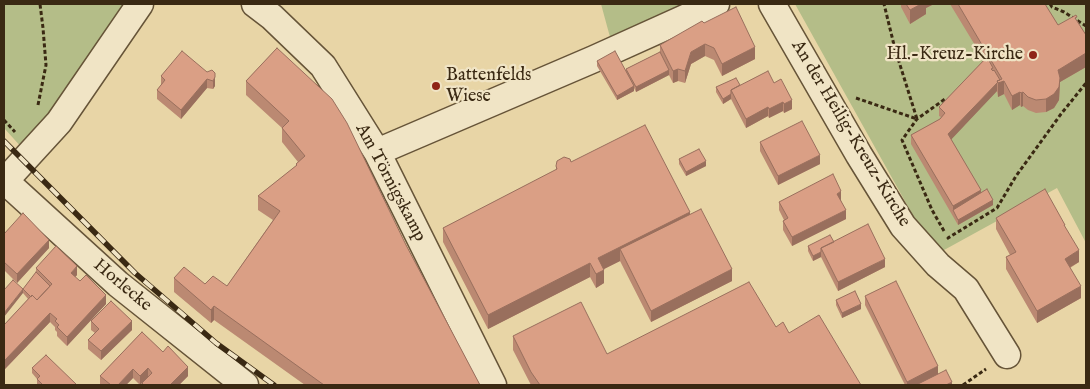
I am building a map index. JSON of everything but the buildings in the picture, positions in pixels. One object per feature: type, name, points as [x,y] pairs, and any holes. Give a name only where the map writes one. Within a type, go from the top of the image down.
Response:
[{"type":"street","points":[[4,181],[59,122],[140,4]]},
{"type":"street","name":"Am Törnigskamp","points":[[254,4],[272,17],[323,66],[377,152],[493,385]]},
{"type":"street","points":[[377,152],[594,59],[716,4]]},
{"type":"street","name":"An der Heilig-Kreuz-Kirche","points":[[772,4],[859,155],[904,226],[938,265],[966,289],[1007,354]]},
{"type":"street","name":"Horlecke","points":[[4,181],[118,284],[245,385]]},
{"type":"path","points":[[37,110],[46,65],[44,28],[40,4]]},
{"type":"path","points":[[884,4],[895,49],[918,118]]},
{"type":"path","points":[[1050,4],[1052,7],[1086,26]]},
{"type":"path","points":[[948,238],[998,208],[1016,176],[1086,83]]},
{"type":"path","points":[[819,86],[918,118]]},
{"type":"path","points":[[945,99],[918,118],[902,140],[932,210],[951,246]]},
{"type":"green space","points":[[4,4],[128,4],[23,149],[4,128]]},
{"type":"green space","points":[[601,4],[687,4],[610,37]]},
{"type":"green space","points":[[795,4],[1086,4],[1086,243],[1057,188],[935,255]]},
{"type":"railway","points":[[4,141],[135,273],[216,343],[274,385]]},
{"type":"place","name":"Hl.-Kreuz-Kirche","points":[[1033,55]]},
{"type":"place","name":"Battenfelds Wiese","points":[[436,86]]}]
